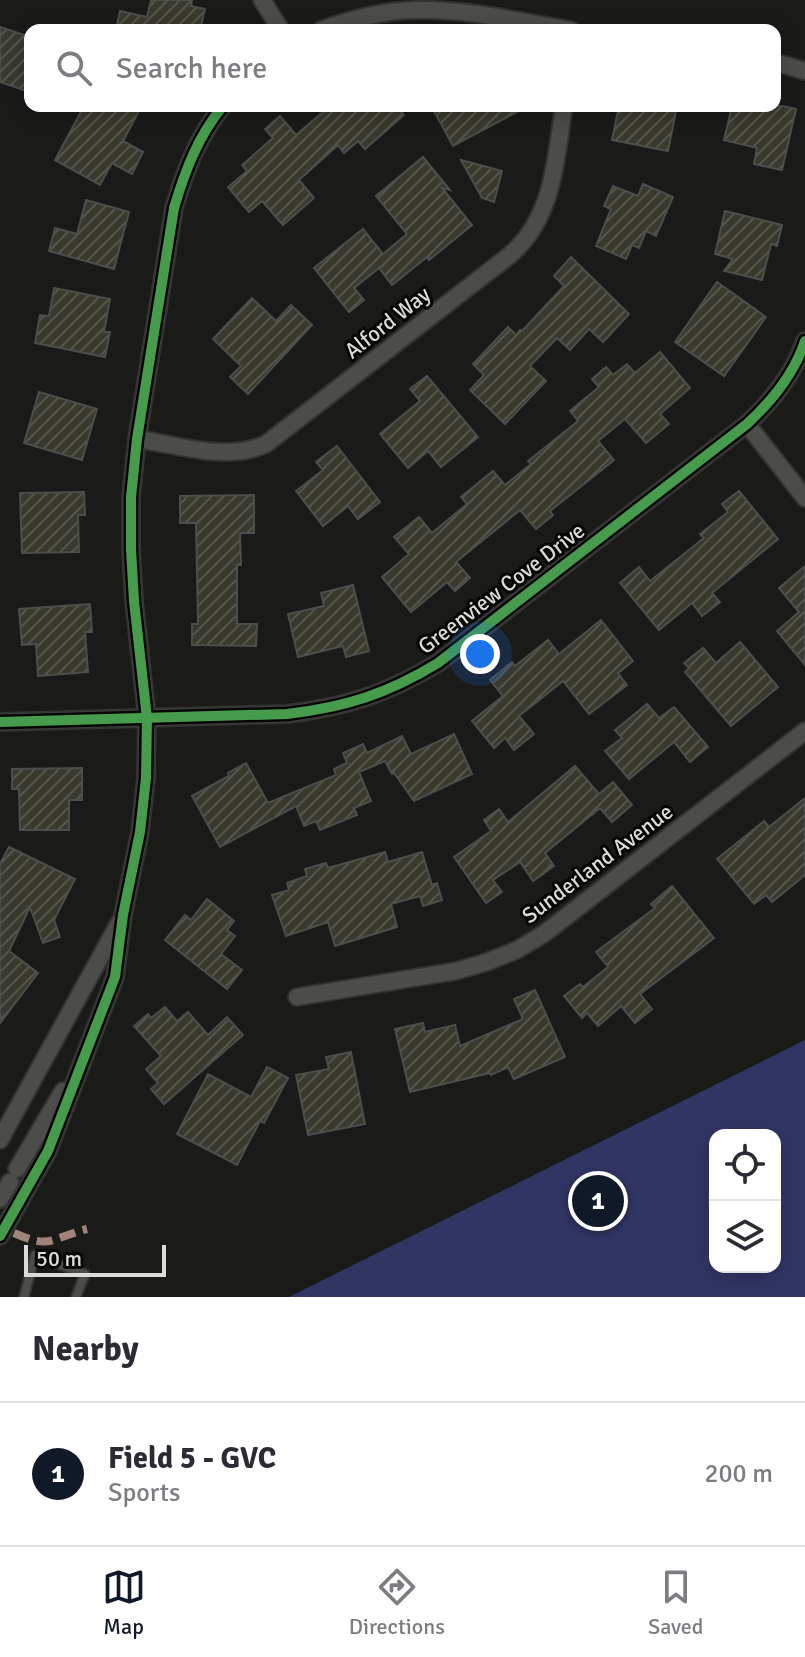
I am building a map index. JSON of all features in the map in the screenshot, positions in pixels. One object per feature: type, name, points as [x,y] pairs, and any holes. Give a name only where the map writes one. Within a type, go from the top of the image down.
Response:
[{"type":"street","points":[[262,0],[277,24]]},
{"type":"street","points":[[338,24],[384,12],[418,9],[533,24]]},
{"type":"street","points":[[781,64],[805,71]]},
{"type":"street","points":[[0,1236],[48,1151],[115,977],[146,778],[147,718],[131,549],[131,497],[137,439],[174,208],[196,145],[219,112]]},
{"type":"street","name":"Alford Way","points":[[137,439],[238,453],[266,444],[521,246],[544,212],[563,112]]},
{"type":"street","name":"Greenview Cove Drive","points":[[0,722],[287,714],[327,710],[403,684],[438,663],[747,424],[773,398],[790,374],[805,341]]},
{"type":"street","points":[[747,424],[805,498]]},
{"type":"street","name":"Sunderland Avenue","points":[[297,997],[456,971],[517,950],[545,933],[805,731]]},
{"type":"street","points":[[0,1140],[123,915]]},
{"type":"street","points":[[0,1199],[88,1048]]},
{"type":"lane","points":[[24,1297],[35,1255],[85,1274],[76,1297]]},
{"type":"shaded area","points":[[805,1040],[805,1297],[289,1297]]},
{"type":"building","points":[[151,0],[192,0],[191,6],[205,9],[201,24],[117,24],[120,11],[147,17]]},
{"type":"building","points":[[0,27],[24,35],[24,90],[0,82]]},
{"type":"building","points":[[781,106],[796,109],[782,170],[754,164],[757,148],[724,140],[731,112],[781,112]]},
{"type":"building","points":[[81,112],[138,112],[123,141],[143,152],[132,174],[112,163],[100,185],[55,160]]},
{"type":"building","points":[[323,112],[401,112],[404,115],[365,149],[358,141],[344,153],[338,145],[299,180],[314,198],[283,225],[262,201],[249,212],[228,187],[247,171],[242,165],[273,138],[265,129],[280,116],[296,135]]},
{"type":"building","points":[[435,112],[517,112],[453,146]]},
{"type":"building","points":[[618,112],[676,112],[668,151],[612,140]]},
{"type":"building","points":[[423,157],[450,190],[442,188],[472,225],[392,285],[379,268],[354,288],[364,300],[349,312],[314,268],[363,229],[383,254],[407,234],[376,196]]},
{"type":"building","points":[[461,160],[502,171],[494,202],[482,198]]},
{"type":"building","points":[[643,184],[673,197],[656,236],[646,231],[639,248],[632,245],[626,259],[596,246],[611,209],[604,206],[613,186],[638,196]]},
{"type":"building","points":[[86,200],[129,212],[114,269],[49,251],[55,228],[77,234]]},
{"type":"building","points":[[725,211],[782,225],[777,246],[771,244],[762,280],[724,271],[733,259],[715,254]]},
{"type":"building","points":[[571,257],[629,314],[603,342],[589,329],[570,350],[557,338],[530,366],[546,381],[505,424],[470,390],[484,375],[473,364],[508,327],[516,335],[522,331],[564,286],[554,276]]},
{"type":"building","points":[[717,282],[766,317],[724,376],[675,342]]},
{"type":"building","points":[[54,288],[110,299],[104,332],[110,332],[105,357],[35,343],[40,315],[49,316]]},
{"type":"building","points":[[252,298],[276,321],[291,305],[312,325],[248,394],[230,377],[241,366],[213,339]]},
{"type":"building","points":[[660,352],[690,388],[660,414],[669,424],[646,443],[625,419],[598,441],[614,460],[550,511],[553,515],[536,529],[520,510],[456,562],[470,578],[455,591],[447,582],[411,612],[382,577],[409,554],[394,537],[419,517],[432,533],[467,504],[461,497],[493,471],[505,485],[531,464],[528,461],[578,421],[570,411],[599,387],[592,379],[606,367],[613,375],[627,364],[635,373]]},
{"type":"building","points":[[427,376],[478,437],[441,467],[428,451],[408,468],[380,434],[420,401],[410,389]]},
{"type":"building","points":[[39,392],[97,409],[82,460],[24,443]]},
{"type":"building","points":[[337,446],[380,502],[358,519],[348,506],[323,526],[296,491],[323,470],[316,462]]},
{"type":"building","points":[[739,491],[778,539],[712,593],[720,602],[702,616],[692,603],[659,630],[620,583],[639,567],[650,581],[704,538],[700,534],[728,512],[722,504]]},
{"type":"building","points":[[84,492],[85,515],[78,515],[79,552],[22,553],[20,493]]},
{"type":"building","points":[[254,495],[254,533],[240,533],[237,624],[257,624],[256,646],[192,645],[192,624],[198,624],[196,523],[180,523],[180,496]]},
{"type":"building","points":[[805,566],[805,665],[777,631],[799,612],[779,588]]},
{"type":"building","points":[[353,585],[369,651],[346,657],[343,646],[298,657],[288,614],[324,606],[321,593]]},
{"type":"building","points":[[90,604],[92,632],[85,632],[88,672],[38,676],[36,644],[22,645],[19,609]]},
{"type":"building","points":[[601,620],[633,661],[618,673],[627,685],[589,714],[563,681],[519,716],[534,734],[514,750],[505,738],[494,748],[472,721],[503,696],[490,680],[512,662],[515,666],[548,640],[559,654]]},
{"type":"building","points":[[740,642],[778,687],[731,726],[685,672],[689,668],[684,663],[703,648],[716,663]]},
{"type":"building","points":[[647,704],[659,718],[674,707],[708,747],[690,762],[674,742],[629,779],[605,751],[622,738],[615,730]]},
{"type":"building","points":[[454,734],[472,774],[414,801],[385,761],[359,772],[371,801],[354,808],[357,815],[320,830],[316,821],[304,826],[296,806],[220,847],[192,796],[246,763],[268,803],[336,775],[334,769],[347,763],[343,753],[363,744],[367,753],[402,736],[411,754]]},
{"type":"building","points":[[575,766],[599,794],[613,782],[632,805],[612,822],[600,808],[545,853],[554,866],[533,881],[520,862],[493,880],[502,892],[486,903],[454,857],[491,831],[484,820],[499,809],[508,822]]},
{"type":"building","points":[[82,768],[82,800],[69,800],[69,830],[20,830],[19,789],[12,789],[12,769]]},
{"type":"building","points":[[805,798],[805,875],[772,902],[766,895],[754,904],[717,859],[764,821],[769,827]]},
{"type":"building","points":[[9,847],[75,879],[54,920],[60,937],[43,943],[30,907],[9,951],[38,973],[0,1023],[0,864]]},
{"type":"building","points":[[385,852],[388,862],[422,852],[432,885],[437,883],[442,900],[423,906],[420,896],[391,904],[397,927],[335,946],[328,922],[286,936],[272,895],[289,890],[287,883],[307,876],[305,869],[326,863],[328,868]]},
{"type":"building","points":[[672,886],[714,938],[640,994],[652,1009],[635,1023],[621,1006],[598,1026],[587,1013],[582,1018],[564,996],[580,984],[583,987],[608,967],[596,952],[655,908],[651,904]]},
{"type":"building","points":[[207,899],[234,921],[227,930],[235,936],[221,954],[242,970],[227,989],[165,940],[185,915],[191,920]]},
{"type":"building","points":[[535,990],[565,1057],[514,1079],[508,1067],[491,1075],[410,1092],[395,1029],[423,1023],[425,1032],[455,1025],[460,1046],[523,1019],[514,999]]},
{"type":"building","points":[[165,1007],[177,1021],[188,1012],[208,1035],[227,1017],[243,1035],[164,1104],[151,1089],[158,1083],[146,1069],[161,1056],[134,1026],[148,1014],[151,1018]]},
{"type":"building","points":[[351,1052],[365,1124],[308,1135],[296,1075],[329,1069],[326,1057]]},
{"type":"building","points":[[267,1067],[288,1078],[264,1123],[260,1121],[237,1165],[177,1134],[208,1074],[251,1097]]},
{"type":"marked path","points":[[14,1233],[44,1242],[87,1229]]},
{"type":"cycle path","points":[[0,1236],[48,1151],[115,977],[146,778],[147,718],[131,549],[131,497],[137,439],[174,208],[193,154],[219,112]]},
{"type":"cycle path","points":[[0,722],[287,714],[347,703],[401,683],[438,663],[747,424],[781,386],[795,365],[805,341]]},
{"type":"place","name":"Field 5 - GVC","points":[[598,1201]]}]
